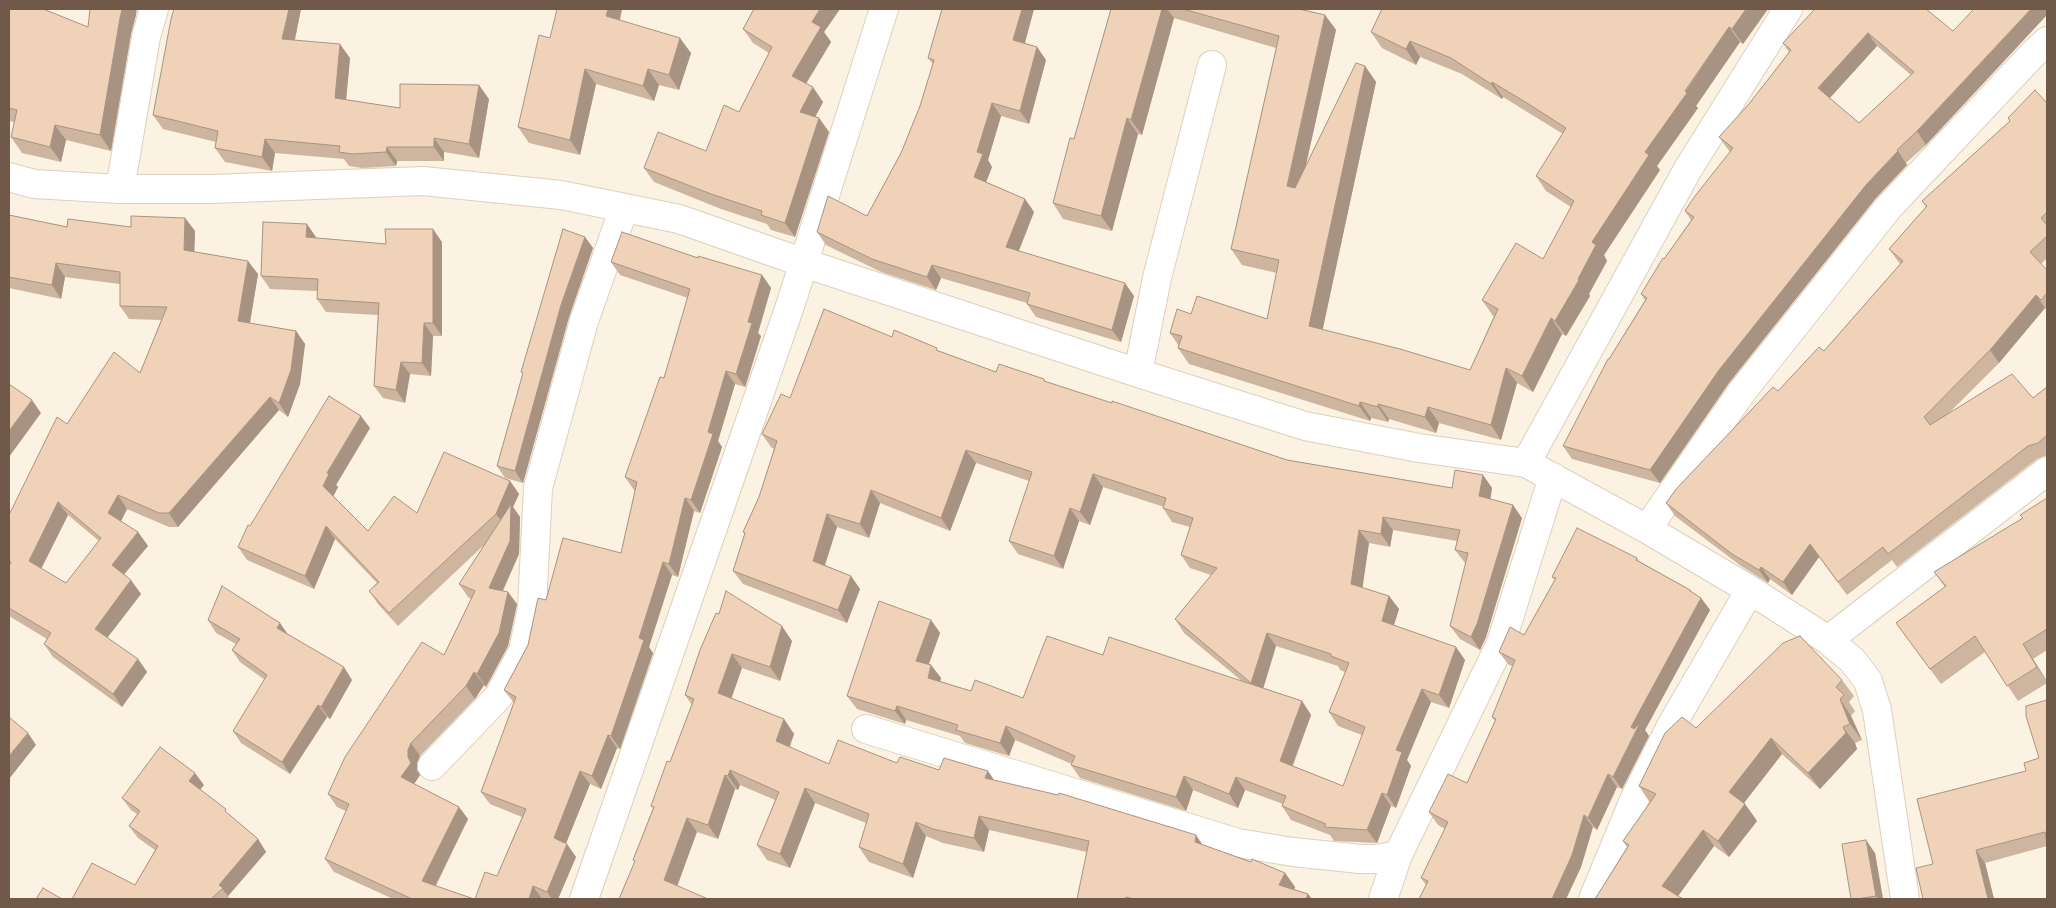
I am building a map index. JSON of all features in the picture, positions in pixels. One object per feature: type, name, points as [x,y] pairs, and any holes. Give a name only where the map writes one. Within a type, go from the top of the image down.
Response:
[{"type":"street","points":[[120,189],[146,38],[154,9]]},
{"type":"street","points":[[584,899],[706,551],[804,263],[884,9]]},
{"type":"street","points":[[1526,464],[1688,169],[1788,9]]},
{"type":"street","points":[[1647,529],[1741,393],[1888,208],[2047,41]]},
{"type":"street","points":[[1138,373],[1157,278],[1212,65]]},
{"type":"street","points":[[9,177],[34,184],[120,189],[212,189],[424,181],[561,195],[679,219],[804,263],[1306,426],[1419,448],[1526,464],[1647,529],[1750,590],[1828,640],[1853,661],[1868,681],[1877,710],[1906,899]]},
{"type":"street","points":[[432,766],[499,696],[523,651],[532,608],[538,488],[584,321],[624,208]]},
{"type":"street","points":[[1828,640],[2047,471]]},
{"type":"street","points":[[1383,899],[1398,855],[1501,643],[1553,477]]},
{"type":"street","points":[[1593,899],[1634,800],[1671,726],[1750,590]]},
{"type":"street","points":[[866,729],[1238,843],[1293,852],[1360,859],[1376,859],[1398,855]]},
{"type":"building","points":[[9,9],[43,9],[88,27],[90,9],[122,9],[100,135],[55,125],[50,147],[11,137],[17,110],[9,108]]},
{"type":"building","points":[[174,9],[289,9],[282,39],[340,44],[335,98],[400,108],[400,84],[479,85],[469,144],[434,138],[434,147],[387,147],[386,152],[352,154],[339,152],[340,146],[265,139],[262,157],[215,148],[218,131],[153,115]]},
{"type":"building","points":[[557,9],[608,9],[606,16],[680,38],[669,75],[648,69],[643,86],[585,69],[570,140],[518,127],[539,35],[550,38]]},
{"type":"building","points":[[754,9],[820,9],[812,22],[821,27],[792,76],[813,87],[800,112],[819,118],[785,223],[761,215],[762,211],[644,168],[658,132],[706,151],[724,105],[739,112],[772,47],[743,29]]},
{"type":"building","points":[[942,9],[1022,9],[1013,40],[1037,47],[1020,111],[992,103],[977,152],[983,154],[974,177],[1025,199],[1006,247],[1125,283],[1112,330],[1027,304],[1030,293],[932,265],[927,277],[872,259],[817,232],[828,196],[867,216],[901,153],[920,106],[934,60],[928,58]]},
{"type":"building","points":[[1111,9],[1162,9],[1131,120],[1127,118],[1101,216],[1053,203],[1070,138],[1074,139]]},
{"type":"building","points":[[1183,9],[1299,9],[1325,15],[1287,186],[1295,188],[1356,63],[1365,66],[1309,326],[1400,349],[1470,370],[1498,309],[1482,300],[1516,243],[1543,259],[1574,201],[1536,176],[1566,128],[1451,58],[1410,41],[1406,49],[1371,32],[1382,9],[1746,9],[1732,29],[1729,27],[1685,91],[1687,93],[1645,152],[1649,155],[1592,242],[1596,245],[1579,280],[1555,321],[1551,318],[1522,376],[1506,368],[1491,425],[1428,407],[1425,417],[1378,404],[1378,407],[1360,402],[1359,406],[1178,348],[1182,336],[1170,333],[1177,309],[1191,314],[1197,296],[1267,319],[1279,260],[1231,249],[1279,36]]},
{"type":"building","points":[[1815,9],[1926,9],[1953,31],[1974,9],[2031,9],[1866,185],[1719,370],[1650,470],[1563,446],[1608,359],[1647,298],[1641,294],[1663,258],[1694,217],[1685,211],[1733,148],[1719,137],[1749,104],[1791,50],[1783,43]],"holes":[[[1868,33],[1914,72],[1859,123],[1818,88]]]},
{"type":"building","points":[[2035,90],[2047,103],[2047,212],[2041,218],[2047,225],[2047,236],[2030,252],[2047,270],[2047,293],[2041,300],[2036,295],[1990,350],[1924,417],[1930,425],[2012,374],[2033,398],[2047,387],[2047,435],[2038,443],[2028,446],[1888,554],[1883,547],[1838,582],[1810,544],[1783,582],[1761,567],[1759,570],[1732,554],[1666,503],[1677,488],[1773,387],[1778,391],[1819,347],[1824,351],[1903,261],[1889,249],[1927,206],[1922,201],[2010,121],[2008,118]]},
{"type":"building","points":[[9,215],[67,227],[68,219],[131,227],[131,216],[185,218],[184,250],[248,261],[238,321],[296,331],[291,370],[279,403],[270,397],[169,513],[159,513],[118,495],[108,513],[138,532],[112,565],[131,580],[95,629],[138,659],[113,694],[44,644],[51,633],[9,608],[9,566],[11,562],[9,561],[9,515],[57,417],[67,424],[114,352],[140,373],[167,307],[120,306],[120,272],[56,263],[52,285],[9,277]],"holes":[[[58,502],[101,538],[66,583],[29,561]]]},
{"type":"building","points":[[263,222],[307,224],[306,237],[386,244],[385,229],[433,229],[433,323],[424,323],[422,363],[401,362],[396,390],[374,386],[379,303],[317,299],[318,279],[261,276]]},
{"type":"building","points":[[563,229],[585,237],[561,305],[515,471],[497,466],[523,373],[521,372]]},
{"type":"building","points":[[622,232],[698,258],[698,256],[762,275],[748,322],[752,323],[736,374],[726,371],[708,432],[713,434],[691,500],[685,498],[669,564],[663,562],[639,638],[644,640],[611,736],[608,735],[592,776],[580,771],[554,838],[567,844],[547,892],[533,886],[529,899],[475,899],[485,872],[497,876],[526,809],[481,792],[516,697],[504,690],[528,645],[538,598],[546,600],[563,538],[621,553],[637,482],[625,477],[660,377],[664,378],[690,289],[611,262]]},
{"type":"building","points":[[824,309],[892,337],[894,330],[937,348],[936,350],[996,372],[999,364],[1044,379],[1044,381],[1112,403],[1112,401],[1287,460],[1452,488],[1455,470],[1483,475],[1479,496],[1513,505],[1477,624],[1471,637],[1450,626],[1468,553],[1455,550],[1460,530],[1383,517],[1381,534],[1359,530],[1351,584],[1389,596],[1382,621],[1456,647],[1439,695],[1422,689],[1396,750],[1402,752],[1387,795],[1382,793],[1367,830],[1324,827],[1326,824],[1282,806],[1286,796],[1236,777],[1229,794],[1184,776],[1176,797],[1071,765],[1075,756],[1006,726],[1000,743],[956,730],[958,725],[897,706],[895,711],[847,696],[879,601],[931,620],[916,661],[931,665],[928,678],[971,691],[975,680],[1023,698],[1047,636],[1103,655],[1109,637],[1302,701],[1280,761],[1343,786],[1365,727],[1329,712],[1349,663],[1331,656],[1331,654],[1267,633],[1251,683],[1175,619],[1217,568],[1181,555],[1193,518],[1163,508],[1166,498],[1093,474],[1080,512],[1070,508],[1054,556],[1009,541],[1032,472],[966,450],[941,518],[871,490],[860,524],[827,514],[813,561],[851,576],[838,610],[733,571],[745,533],[743,532],[759,497],[777,441],[762,434],[781,394],[790,398]]},
{"type":"building","points":[[9,384],[32,400],[9,431]]},
{"type":"building","points":[[329,396],[361,416],[327,473],[329,474],[323,486],[368,531],[394,496],[417,513],[444,452],[510,481],[496,514],[389,613],[369,591],[379,582],[326,526],[305,576],[238,547],[248,525],[250,526]]},
{"type":"building","points":[[2047,498],[2047,629],[2023,644],[2037,667],[2007,686],[1975,636],[1930,669],[1896,623],[1946,586],[1934,572],[2023,518],[2020,515]]},
{"type":"building","points":[[511,504],[510,541],[489,588],[508,592],[499,633],[477,674],[474,672],[466,686],[411,743],[408,757],[411,763],[401,777],[459,807],[422,881],[474,899],[412,899],[325,859],[349,804],[328,794],[345,757],[422,642],[444,655],[475,591],[459,584]]},
{"type":"building","points":[[1577,528],[1637,558],[1636,560],[1701,598],[1631,727],[1634,729],[1640,723],[1613,777],[1608,774],[1588,818],[1584,815],[1572,855],[1552,899],[1419,899],[1428,881],[1421,878],[1448,822],[1429,812],[1448,774],[1467,783],[1496,719],[1492,717],[1515,660],[1499,652],[1510,627],[1524,635],[1556,578],[1552,577]]},
{"type":"building","points":[[222,586],[280,623],[277,628],[344,667],[321,707],[318,705],[282,762],[233,731],[267,675],[232,650],[240,639],[208,620]]},
{"type":"building","points":[[726,591],[782,626],[770,667],[732,654],[718,693],[784,719],[776,741],[829,764],[838,740],[897,763],[900,757],[939,770],[944,758],[988,771],[985,778],[1058,795],[1059,793],[1196,835],[1195,842],[1251,862],[1252,859],[1285,873],[1279,885],[1308,894],[1306,899],[1134,899],[1126,897],[1125,899],[1077,899],[1089,841],[979,816],[974,838],[933,829],[916,822],[903,864],[859,847],[869,814],[805,788],[780,854],[757,845],[779,792],[730,770],[728,776],[725,775],[708,825],[687,818],[664,880],[708,899],[619,899],[654,807],[651,806],[667,761],[670,762],[694,699],[685,695],[700,650],[716,613],[719,614]]},
{"type":"building","points":[[1800,636],[1842,680],[1836,687],[1844,695],[1840,699],[1850,724],[1843,727],[1846,733],[1808,773],[1771,738],[1729,792],[1745,804],[1718,841],[1703,830],[1662,886],[1683,899],[1595,899],[1629,845],[1623,841],[1656,794],[1639,786],[1665,733],[1682,717],[1696,728],[1783,643]]},
{"type":"building","points":[[2047,700],[2047,842],[2045,832],[1976,850],[1988,899],[1923,899],[1916,868],[1933,864],[1917,799],[2026,771],[2024,763],[2039,758],[2026,716],[2026,706]]},
{"type":"building","points":[[9,717],[28,733],[9,756]]},
{"type":"building","points":[[160,747],[195,773],[189,781],[226,809],[225,811],[258,839],[219,885],[223,888],[211,899],[72,899],[92,863],[135,885],[158,846],[129,826],[140,811],[122,798]]},
{"type":"building","points":[[1866,840],[1876,896],[1851,899],[1842,844]]},
{"type":"building","points":[[43,888],[62,899],[36,899]]}]
